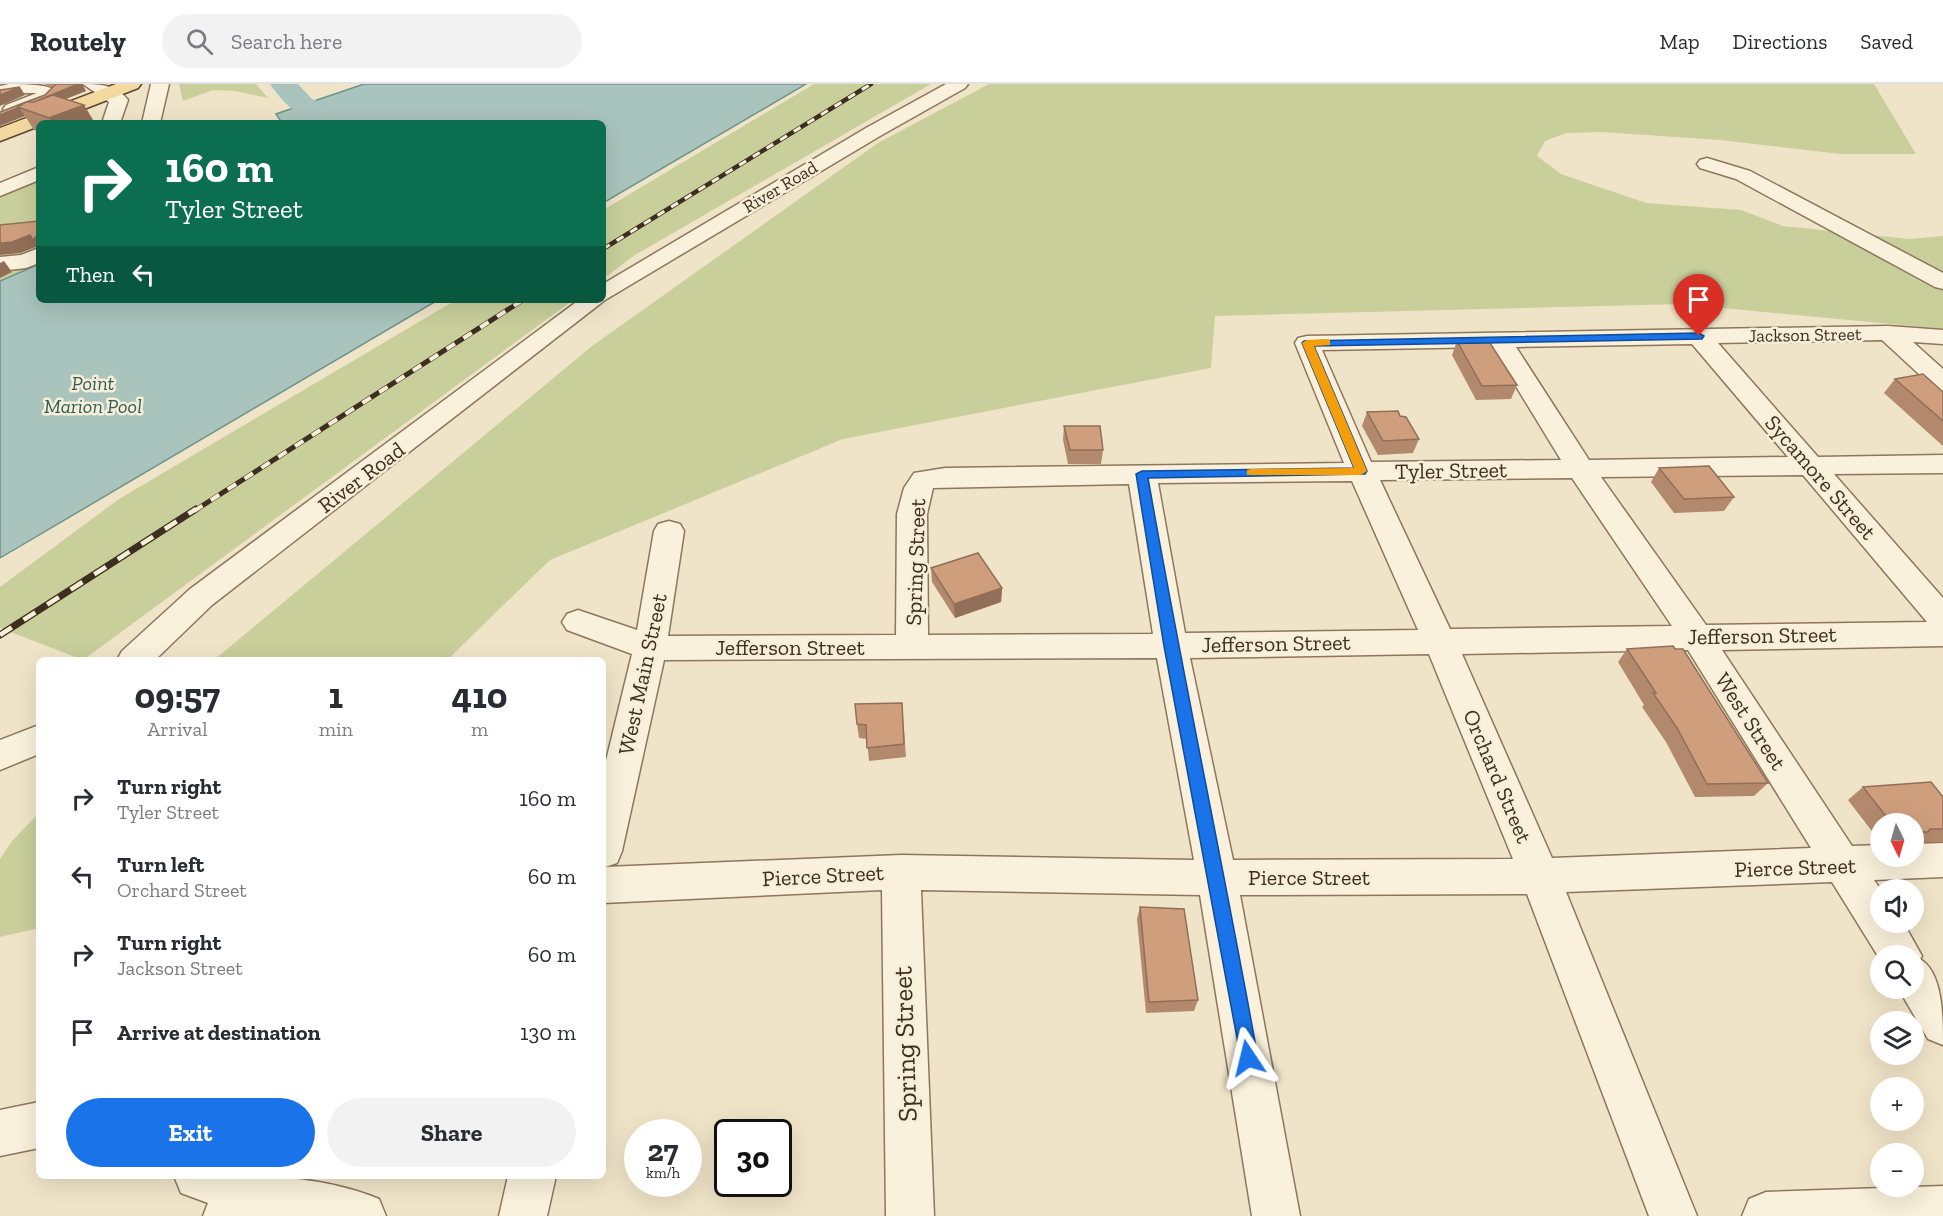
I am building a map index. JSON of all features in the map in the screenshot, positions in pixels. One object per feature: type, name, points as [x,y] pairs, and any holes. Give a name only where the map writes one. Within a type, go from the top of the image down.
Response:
[{"type":"main road","points":[[37,120],[100,89],[132,84]]},
{"type":"main road","points":[[0,135],[36,121]]},
{"type":"street","points":[[152,120],[160,84]]},
{"type":"street","name":"River Road","points":[[606,292],[873,132],[959,84]]},
{"type":"street","points":[[24,86],[50,87],[49,94],[7,104],[24,86]]},
{"type":"street","points":[[100,89],[119,100],[112,120]]},
{"type":"street","points":[[7,104],[31,123]]},
{"type":"street","points":[[1707,164],[1743,175],[1943,282]]},
{"type":"street","points":[[0,190],[36,174]]},
{"type":"street","points":[[0,211],[23,202]]},
{"type":"street","points":[[0,264],[26,261],[36,256]]},
{"type":"street","name":"River Road","points":[[137,657],[201,597],[590,303]]},
{"type":"street","points":[[1888,333],[1943,383]]},
{"type":"street","name":"Jackson Street","points":[[1307,343],[1888,333],[1943,337]]},
{"type":"street","name":"Sycamore Street","points":[[1699,336],[1943,619]]},
{"type":"street","name":"West Street","points":[[1499,339],[1580,468],[1696,636],[1893,945]]},
{"type":"street","name":"Orchard Street","points":[[1307,343],[1361,471],[1439,640],[1541,876],[1673,1216]]},
{"type":"street","name":"Tyler Street","points":[[924,480],[945,477],[1943,464]]},
{"type":"street","points":[[1142,474],[1171,646],[1217,878],[1276,1216]]},
{"type":"street","name":"Spring Street","points":[[912,647],[912,514],[918,488],[924,480]]},
{"type":"street","name":"West Main Street","points":[[606,838],[650,648],[669,531]]},
{"type":"street","name":"Jefferson Street","points":[[578,622],[650,648],[1171,646],[1696,636],[1943,634]]},
{"type":"street","points":[[0,754],[36,740]]},
{"type":"street","name":"Pierce Street","points":[[606,885],[901,872],[1217,878],[1541,876],[1943,861]]},
{"type":"street","name":"Spring Street","points":[[901,872],[910,1216]]},
{"type":"street","points":[[1924,993],[1943,1024]]},
{"type":"street","points":[[205,1179],[242,1194],[362,1216]]},
{"type":"street","points":[[523,1216],[531,1179]]},
{"type":"street","points":[[1766,1216],[1943,1210]]},
{"type":"green space","points":[[179,84],[256,84],[268,98],[235,91],[213,90],[183,101]]},
{"type":"green space","points":[[814,84],[931,84],[635,255],[606,277],[606,208]]},
{"type":"green space","points":[[989,84],[1874,84],[1916,154],[1841,154],[1720,140],[1601,132],[1567,133],[1545,141],[1537,156],[1561,174],[1646,203],[1741,210],[1783,226],[1910,239],[1943,236],[1943,329],[1682,304],[1215,316],[1211,368],[843,439],[550,560],[450,657],[218,657],[592,346],[878,143]]},
{"type":"green space","points":[[36,168],[36,265],[0,281],[0,184]]},
{"type":"green space","points":[[451,303],[569,303],[87,657],[75,657],[0,628],[0,587],[119,499]]},
{"type":"green space","points":[[36,816],[36,929],[0,937],[0,859],[12,841]]},
{"type":"water","points":[[364,84],[806,84],[606,201],[606,120],[280,120],[276,114]]},
{"type":"water","name":"Point Marion Pool","points":[[36,265],[36,303],[433,303],[0,558],[0,281]]},
{"type":"building","points":[[56,84],[78,84],[34,102],[26,102],[45,95]]},
{"type":"building","points":[[20,87],[0,95],[0,90]]},
{"type":"building","points":[[53,95],[84,105],[49,118],[18,107],[26,102],[34,102]]},
{"type":"building","points":[[26,102],[18,107],[20,107],[0,115],[0,112]]},
{"type":"building","points":[[36,221],[36,236],[33,240],[30,235],[12,242],[0,243],[0,225]]},
{"type":"building","points":[[1488,340],[1517,385],[1482,386],[1457,341]]},
{"type":"building","points":[[1923,374],[1943,392],[1943,421],[1895,379]]},
{"type":"building","points":[[1398,411],[1400,416],[1406,417],[1419,439],[1383,441],[1367,412]]},
{"type":"building","points":[[1064,426],[1100,426],[1103,450],[1070,450]]},
{"type":"building","points":[[1709,466],[1734,497],[1684,499],[1659,468]]},
{"type":"building","points":[[978,553],[1002,588],[954,604],[931,568]]},
{"type":"building","points":[[1673,646],[1675,649],[1683,649],[1768,783],[1707,784],[1677,728],[1627,649]]},
{"type":"building","points":[[902,703],[904,744],[867,748],[866,725],[857,724],[855,704]]},
{"type":"building","points":[[1931,782],[1943,797],[1943,829],[1930,829],[1924,832],[1924,813],[1883,813],[1863,787]]},
{"type":"building","points":[[1140,907],[1184,909],[1198,1000],[1149,1002]]},
{"type":"waterway","points":[[283,84],[302,105],[340,120]]},
{"type":"railway","points":[[606,247],[871,84]]},
{"type":"railway","points":[[194,511],[518,303]]},
{"type":"railway","points":[[0,635],[196,509]]},
{"type":"slow traffic","points":[[1251,473],[1361,471],[1307,343],[1326,342]]},
{"type":"route","points":[[1248,1058],[1217,878],[1171,646],[1142,474],[1361,471],[1307,343],[1699,336]]}]
